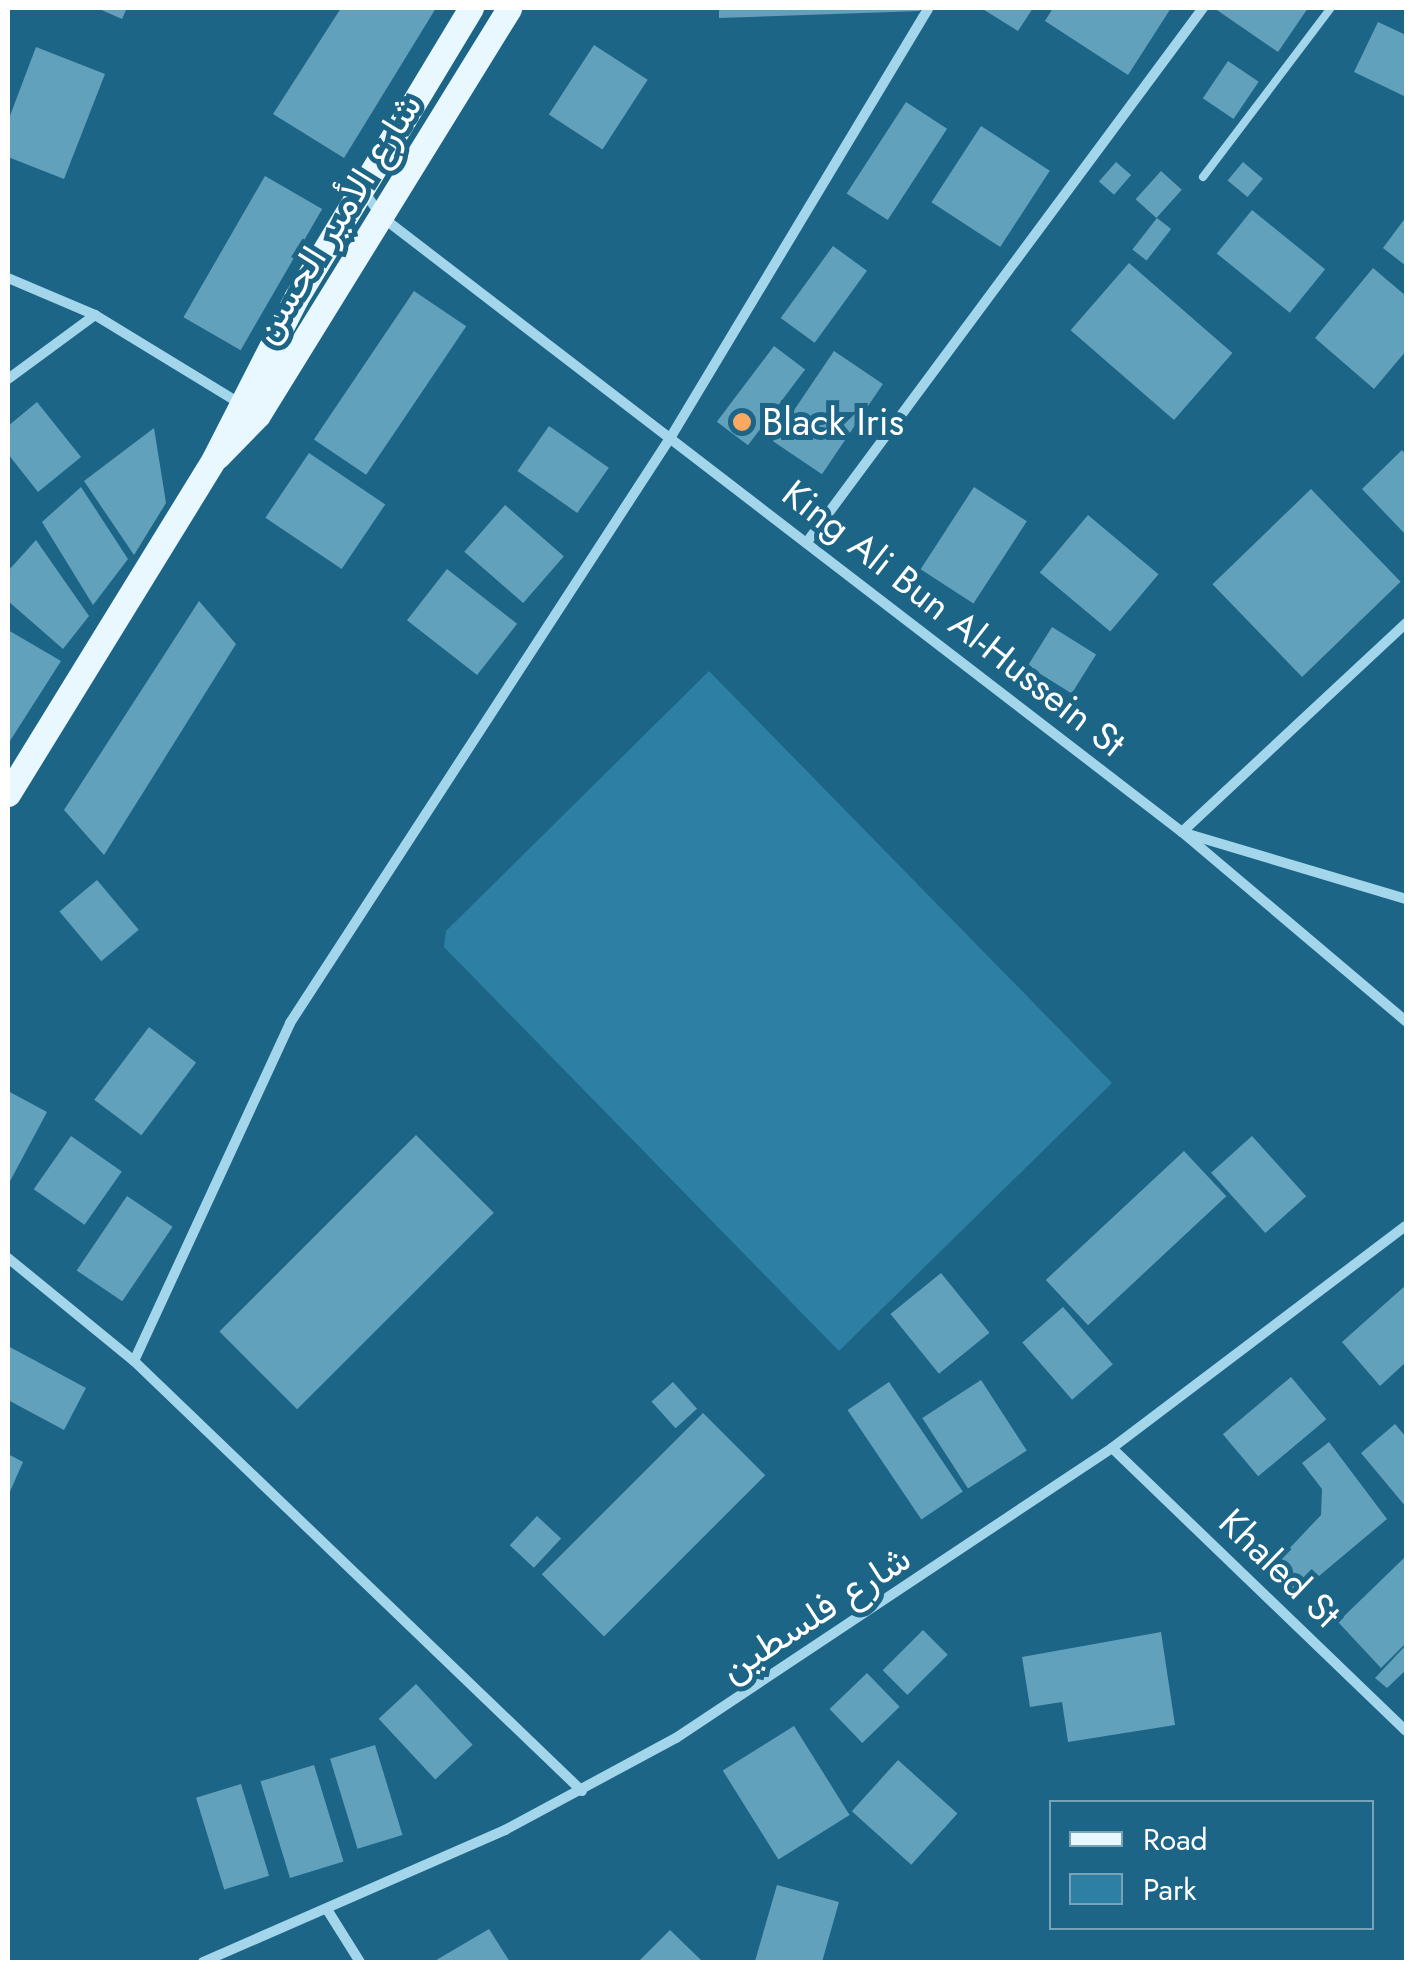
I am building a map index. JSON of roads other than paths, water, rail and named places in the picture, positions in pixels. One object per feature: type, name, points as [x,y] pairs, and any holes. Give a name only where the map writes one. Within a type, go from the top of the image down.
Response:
[{"type":"main road","name":"شارع الأمير الحسن","points":[[248,409],[363,189],[471,8]]},
{"type":"main road","name":"شارع الأمير الحسن","points":[[8,794],[214,459],[382,217],[509,8]]},
{"type":"street","points":[[134,1360],[290,1023],[672,435],[929,8]]},
{"type":"street","points":[[807,542],[1203,8]]},
{"type":"street","name":"King Ali Bun Al-Hussein St","points":[[363,189],[382,217],[672,435],[1182,832],[1406,1021]]},
{"type":"street","points":[[8,278],[95,316],[248,409]]},
{"type":"street","points":[[8,379],[95,316]]},
{"type":"street","points":[[1182,832],[1406,623]]},
{"type":"street","points":[[1182,832],[1406,899]]},
{"type":"street","name":"شارع فلسطين","points":[[204,1962],[328,1911],[582,1791],[779,1674],[1112,1448],[1406,1226]]},
{"type":"street","points":[[8,1258],[134,1360],[582,1791]]},
{"type":"street","name":"Khaled St","points":[[1112,1448],[1406,1732]]},
{"type":"street","points":[[328,1911],[360,1962]]},
{"type":"lane","points":[[1203,177],[1331,8]]},
{"type":"place","name":"Black Iris","points":[[742,422]]}]
